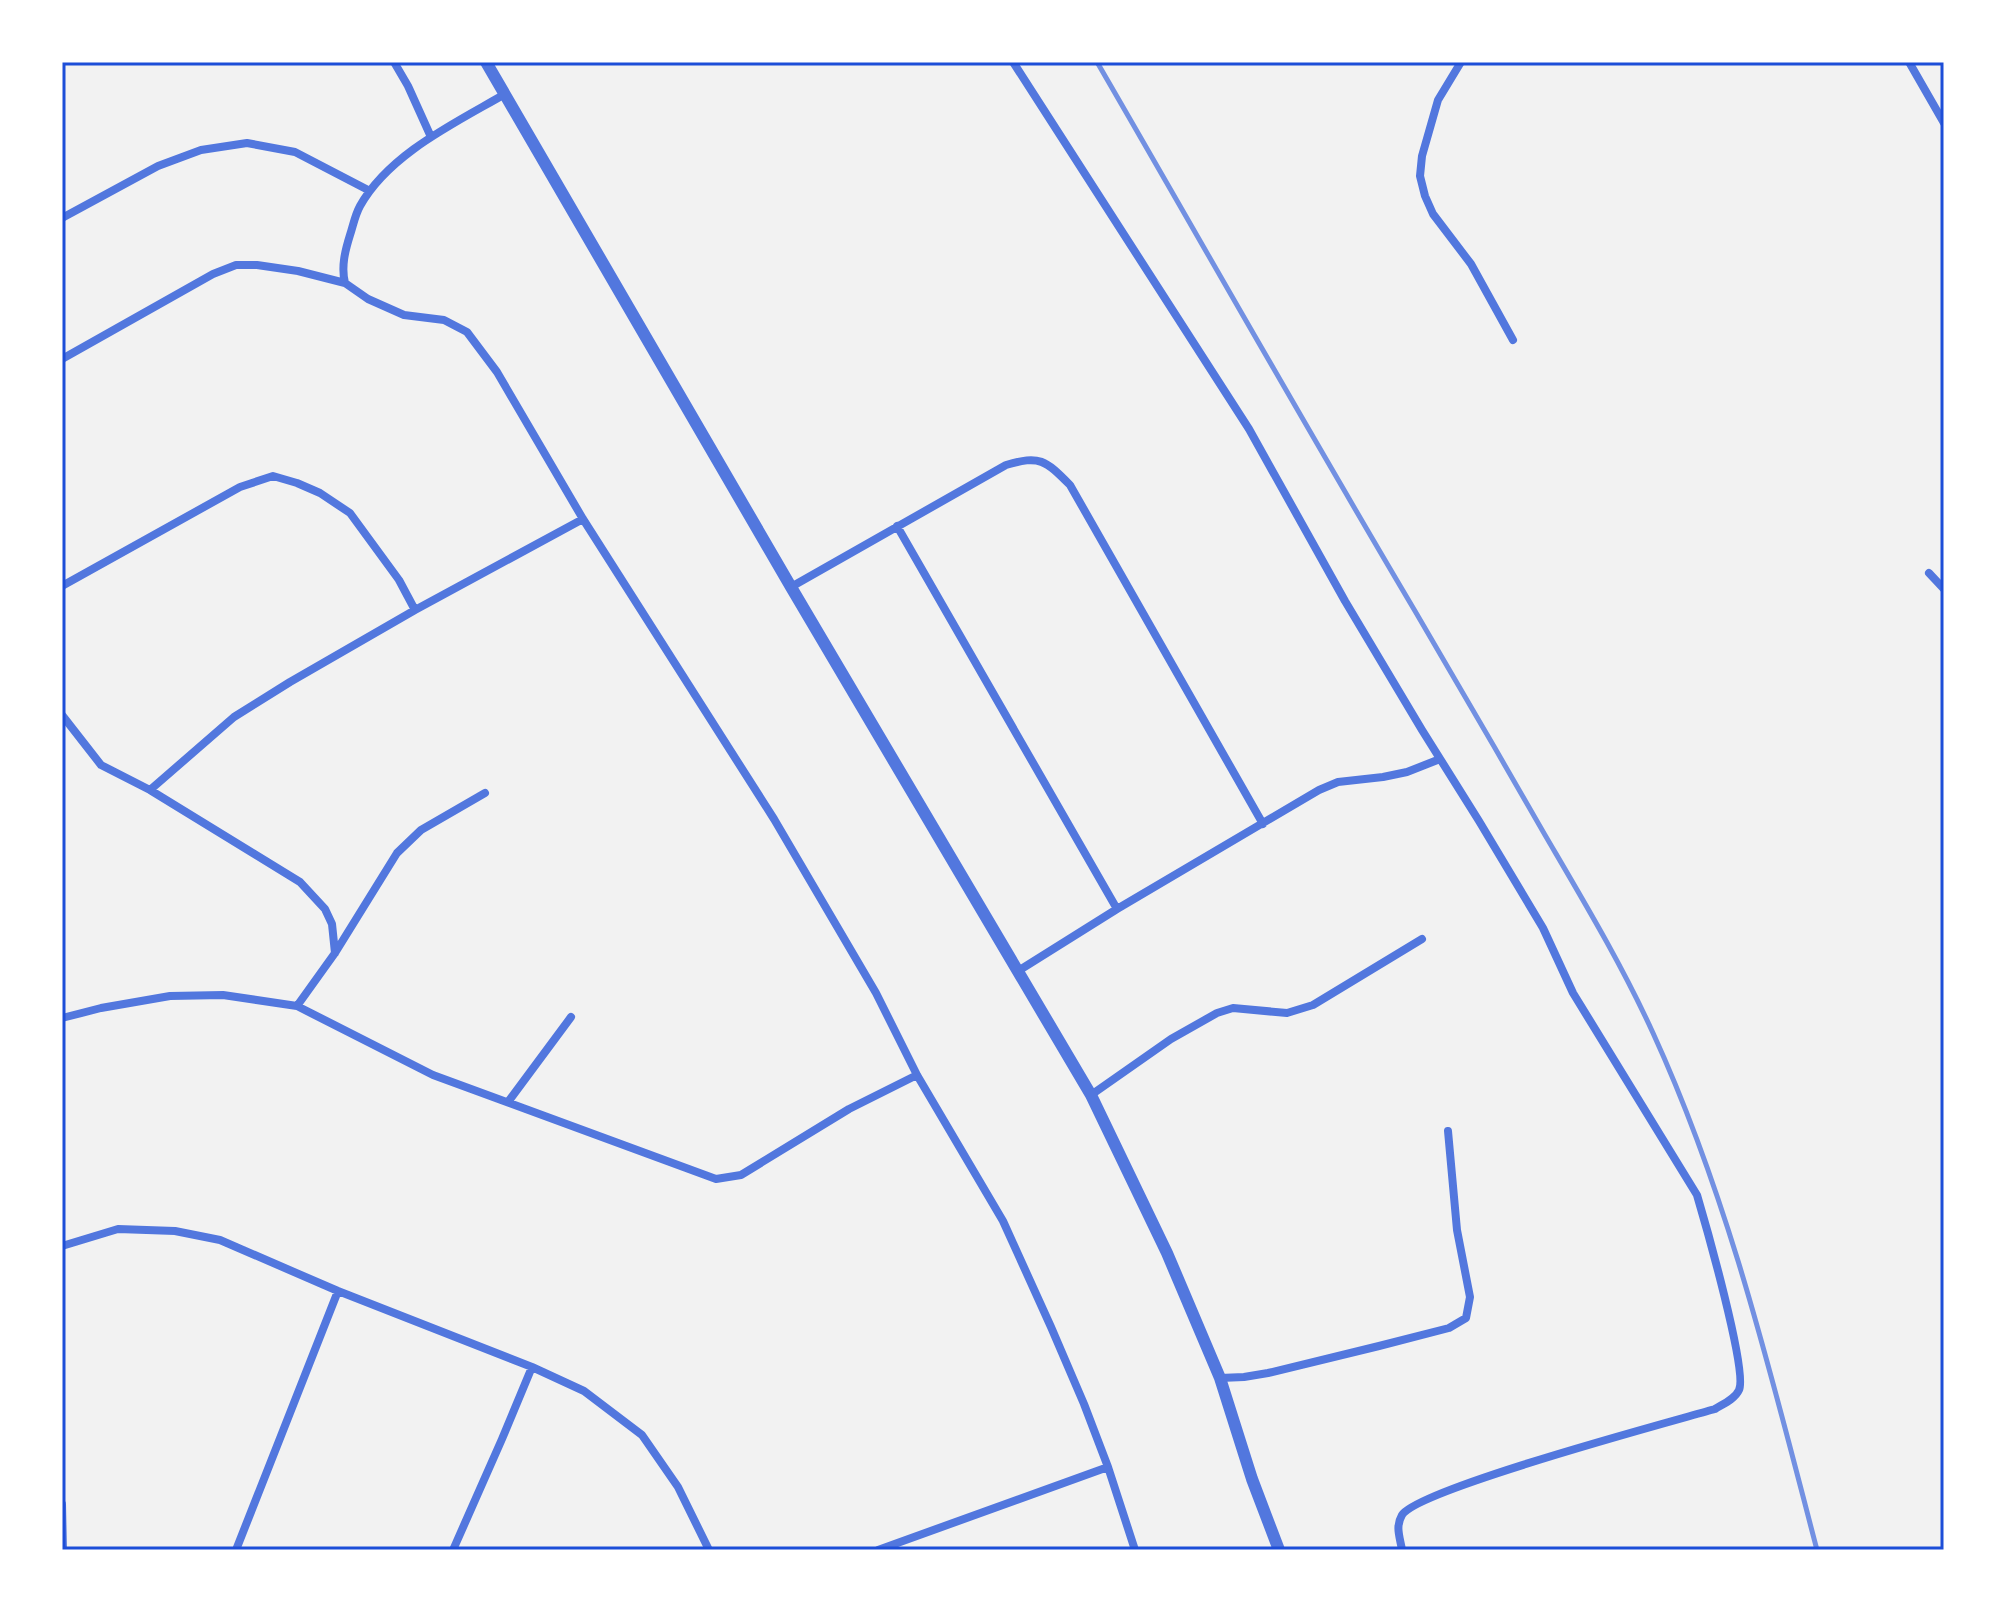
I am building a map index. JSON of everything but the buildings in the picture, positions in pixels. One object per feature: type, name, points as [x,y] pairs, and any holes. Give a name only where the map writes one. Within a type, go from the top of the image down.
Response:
[{"type":"street","points":[[394,62],[431,137]]},
{"type":"street","points":[[486,62],[1091,1095],[1167,1253],[1220,1378],[1252,1479],[1279,1550]]},
{"type":"street","points":[[1013,62],[1249,429],[1345,601],[1543,928],[1573,993],[1697,1195],[1708,1229],[1741,1380],[1739,1390],[1729,1402],[1715,1409],[1512,1468],[1426,1498],[1403,1512],[1397,1527],[1402,1550]]},
{"type":"street","points":[[1461,62],[1438,100],[1422,156],[1420,176],[1433,214],[1471,264],[1513,340]]},
{"type":"street","points":[[1909,62],[1944,123]]},
{"type":"street","points":[[345,283],[342,272],[346,249],[359,208],[386,172],[431,137],[505,94]]},
{"type":"street","points":[[62,218],[158,166],[201,150],[247,143],[295,152],[370,191]]},
{"type":"street","points":[[62,359],[213,274],[236,265],[298,271],[345,283],[368,299],[404,315],[444,320],[467,332],[497,372],[583,519],[774,819],[876,993],[917,1075],[1003,1221],[1051,1327],[1108,1467],[1135,1550]]},
{"type":"street","points":[[791,587],[1006,465],[1028,459],[1049,464],[1070,485],[1263,824]]},
{"type":"street","points":[[62,586],[240,487],[273,476],[320,493],[350,513],[399,580],[415,610]]},
{"type":"street","points":[[150,790],[234,717],[415,610],[583,519]]},
{"type":"street","points":[[897,526],[1117,909]]},
{"type":"street","points":[[1929,573],[1944,589]]},
{"type":"street","points":[[62,715],[101,765],[150,790],[300,882],[325,909],[332,924],[335,953]]},
{"type":"street","points":[[1018,971],[1319,790],[1338,782],[1407,772],[1440,759]]},
{"type":"street","points":[[297,1006],[335,953],[397,853],[421,830],[485,793]]},
{"type":"street","points":[[1091,1095],[1171,1039],[1217,1013],[1233,1008],[1287,1013],[1313,1005],[1422,939]]},
{"type":"street","points":[[62,1018],[170,996],[223,995],[297,1006],[433,1075],[716,1179],[741,1175],[849,1109],[917,1075]]},
{"type":"street","points":[[508,1102],[571,1017]]},
{"type":"street","points":[[1220,1378],[1268,1373],[1379,1346],[1449,1328],[1466,1318],[1470,1297],[1457,1230],[1448,1131]]},
{"type":"street","points":[[62,1246],[118,1229],[175,1231],[220,1240],[584,1391],[642,1435],[678,1487],[709,1550]]},
{"type":"street","points":[[236,1550],[338,1291]]},
{"type":"street","points":[[453,1550],[532,1367]]},
{"type":"street","points":[[878,1550],[1108,1467]]},
{"type":"street","points":[[62,1504],[63,1550]]},
{"type":"railway","points":[[1097,62],[1588,908],[1641,1008],[1680,1096],[1726,1223],[1765,1353],[1817,1550]]}]
